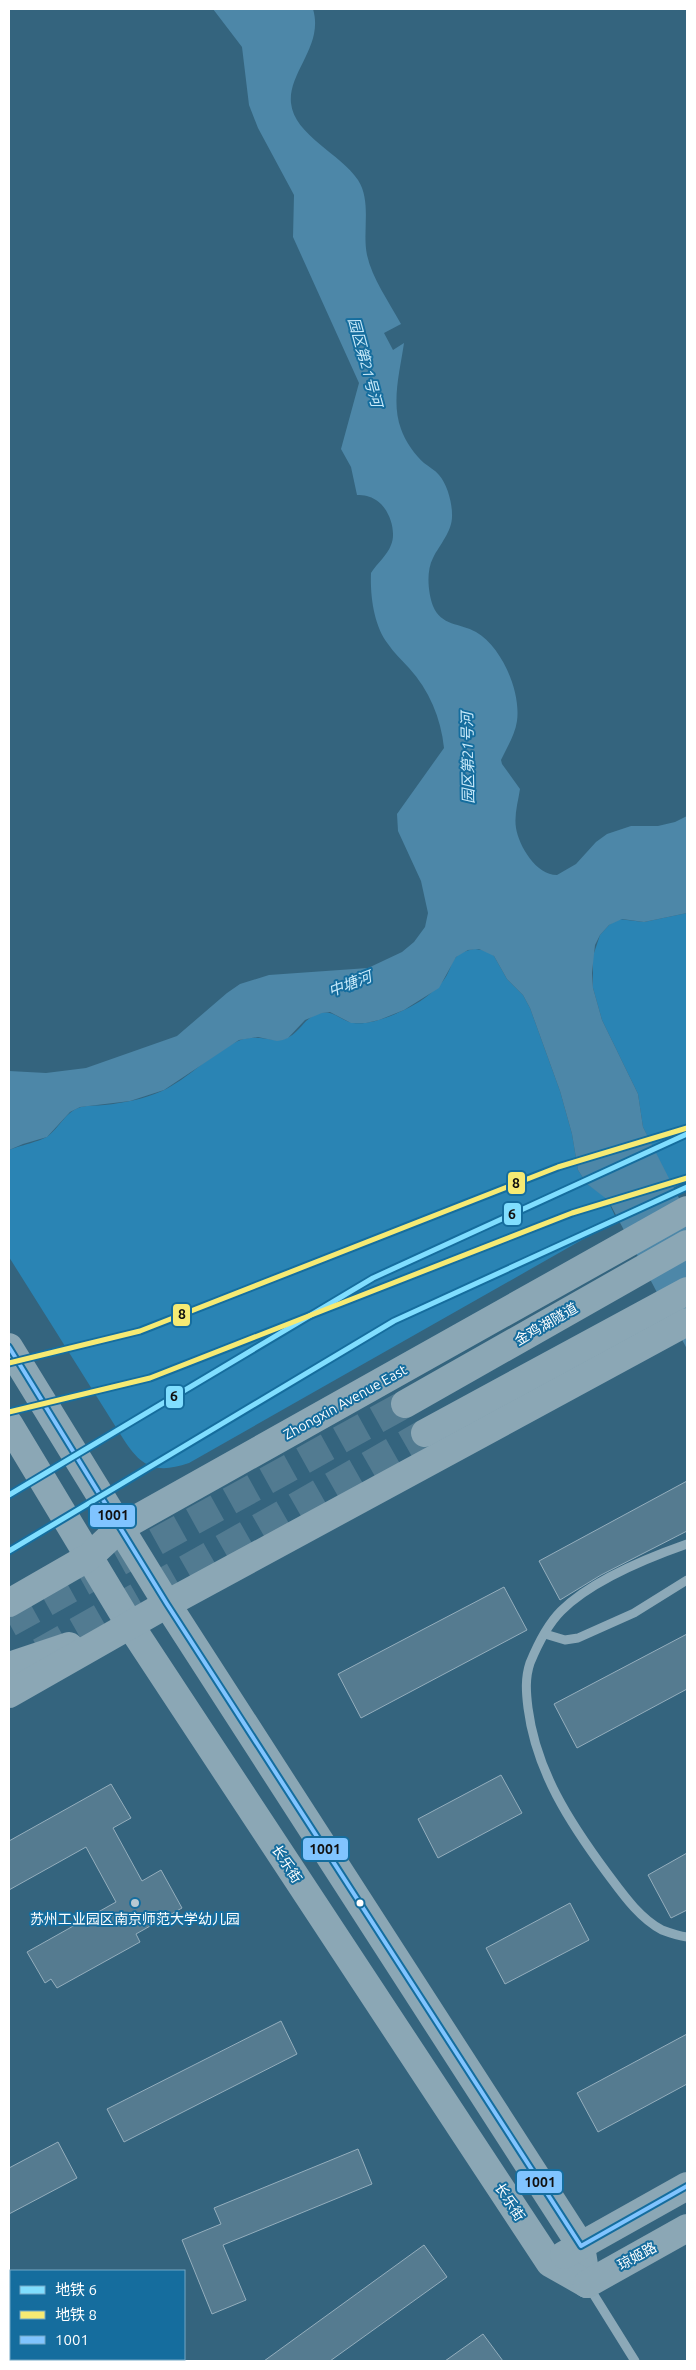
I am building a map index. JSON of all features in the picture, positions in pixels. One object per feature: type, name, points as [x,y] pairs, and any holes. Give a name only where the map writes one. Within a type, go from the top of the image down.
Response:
[{"type":"main road","name":"Zhongxin Avenue East","points":[[9,1603],[89,1557],[120,1528],[687,1210]]},
{"type":"main road","name":"金鸡湖隧道","points":[[405,1404],[687,1244]]},
{"type":"main road","points":[[425,1433],[687,1292]]},
{"type":"main road","points":[[9,1694],[167,1604],[687,1322]]},
{"type":"main road","name":"长乐街","points":[[9,1347],[167,1604],[581,2246],[587,2284]]},
{"type":"main road","name":"长乐街","points":[[9,1424],[130,1625],[550,2263],[587,2284]]},
{"type":"main road","points":[[9,1666],[130,1625]]},
{"type":"main road","points":[[550,2263],[687,2186]]},
{"type":"main road","name":"琼姬路","points":[[587,2284],[687,2228]]},
{"type":"street","points":[[687,1544],[614,1576],[575,1599],[560,1613],[545,1634],[535,1652],[526,1679],[533,1736],[546,1777],[593,1857],[624,1896],[662,1929],[687,1937]]},
{"type":"street","points":[[545,1634],[565,1640],[578,1638],[634,1613],[687,1580]]},
{"type":"street","name":"长乐街","points":[[587,2284],[635,2361]]},
{"type":"shaded area","points":[[687,913],[687,1181],[673,1188],[643,1127],[638,1094],[602,1020],[593,988],[593,956],[600,935],[618,919],[644,922]]},
{"type":"shaded area","points":[[475,949],[488,951],[494,956],[507,979],[523,995],[530,1008],[560,1091],[572,1134],[578,1170],[587,1184],[606,1197],[617,1220],[189,1463],[159,1468],[144,1462],[137,1457],[124,1440],[9,1257],[9,1150],[45,1138],[71,1112],[81,1107],[126,1102],[162,1091],[172,1086],[218,1052],[238,1041],[252,1038],[284,1039],[293,1034],[311,1017],[326,1012],[353,1023],[366,1023],[398,1013],[420,1001],[434,990],[447,975],[456,957],[466,951]]},
{"type":"water","points":[[213,9],[313,9],[314,35],[295,80],[291,103],[300,125],[350,171],[358,180],[365,198],[366,246],[369,264],[401,324],[384,333],[393,350],[404,343],[396,397],[398,419],[403,434],[414,452],[442,479],[447,488],[451,504],[452,520],[450,526],[429,569],[428,582],[431,601],[436,612],[446,621],[476,632],[494,648],[508,671],[513,684],[516,697],[517,721],[513,736],[501,760],[520,789],[516,808],[516,828],[525,851],[542,870],[549,874],[557,875],[576,864],[596,842],[607,834],[631,826],[658,826],[675,822],[687,816],[687,913],[644,922],[622,919],[609,925],[600,935],[595,945],[592,973],[593,988],[602,1020],[638,1094],[643,1127],[687,1214],[687,1349],[608,1200],[587,1184],[578,1170],[572,1134],[560,1091],[530,1008],[523,995],[507,979],[494,956],[479,949],[468,950],[456,957],[439,988],[404,1010],[366,1023],[351,1023],[330,1012],[322,1013],[305,1020],[288,1038],[283,1040],[277,1041],[258,1037],[239,1040],[164,1090],[130,1101],[80,1107],[70,1112],[47,1137],[9,1150],[9,1071],[46,1073],[86,1068],[177,1036],[240,984],[269,975],[368,968],[402,952],[414,942],[425,927],[428,913],[421,881],[398,831],[397,814],[444,748],[437,715],[428,695],[416,677],[383,637],[376,620],[371,591],[371,573],[389,549],[393,533],[391,520],[385,508],[376,500],[357,495],[351,467],[341,449],[359,383],[293,237],[294,195],[258,128],[249,105],[242,47]]},
{"type":"building","points":[[687,1481],[687,1531],[601,1575],[560,1600],[539,1561]]},
{"type":"building","points":[[504,1587],[527,1630],[361,1718],[338,1674]]},
{"type":"building","points":[[687,1634],[687,1689],[577,1748],[554,1704]]},
{"type":"building","points":[[501,1775],[522,1813],[438,1858],[418,1819]]},
{"type":"building","name":"苏州工业园区南京师范大学幼儿园","points":[[111,1784],[131,1818],[113,1828],[142,1881],[161,1870],[182,1908],[136,1934],[140,1942],[57,1988],[51,1979],[45,1983],[27,1952],[116,1902],[86,1847],[9,1890],[9,1841]]},
{"type":"building","points":[[687,1853],[687,1910],[671,1918],[648,1875]]},
{"type":"building","points":[[570,1903],[589,1940],[505,1984],[486,1948]]},
{"type":"building","points":[[281,2021],[297,2054],[124,2142],[107,2109]]},
{"type":"building","points":[[687,2034],[687,2084],[598,2132],[577,2093]]},
{"type":"building","points":[[58,2142],[77,2178],[9,2214],[9,2168]]},
{"type":"building","points":[[358,2149],[372,2184],[223,2245],[246,2300],[212,2314],[182,2240],[221,2224],[214,2208]]},
{"type":"building","points":[[424,2245],[447,2277],[330,2361],[264,2361]]},
{"type":"building","points":[[483,2334],[503,2361],[445,2361]]},
{"type":"tunnel","points":[[9,1623],[405,1404]]},
{"type":"tunnel","points":[[40,1652],[425,1433]]},
{"type":"metro line","name":"8","points":[[9,1363],[140,1331],[558,1167],[687,1128]]},
{"type":"metro line","name":"6","points":[[9,1495],[373,1278],[687,1134]]},
{"type":"metro line","name":"8","points":[[9,1412],[150,1378],[572,1213],[687,1178]]},
{"type":"metro line","name":"6","points":[[9,1551],[394,1321],[687,1187]]},
{"type":"transit line","name":"1001","points":[[9,1347],[167,1604],[581,2246],[687,2186]]},
{"type":"place","name":"苏州工业园区南京师范大学幼儿园","points":[[135,1903]]},
{"type":"water label","name":"园区第21号河","points":[[365,362]]},
{"type":"water label","name":"园区第21号河","points":[[468,758]]},
{"type":"water label","name":"中塘河","points":[[350,984]]}]
